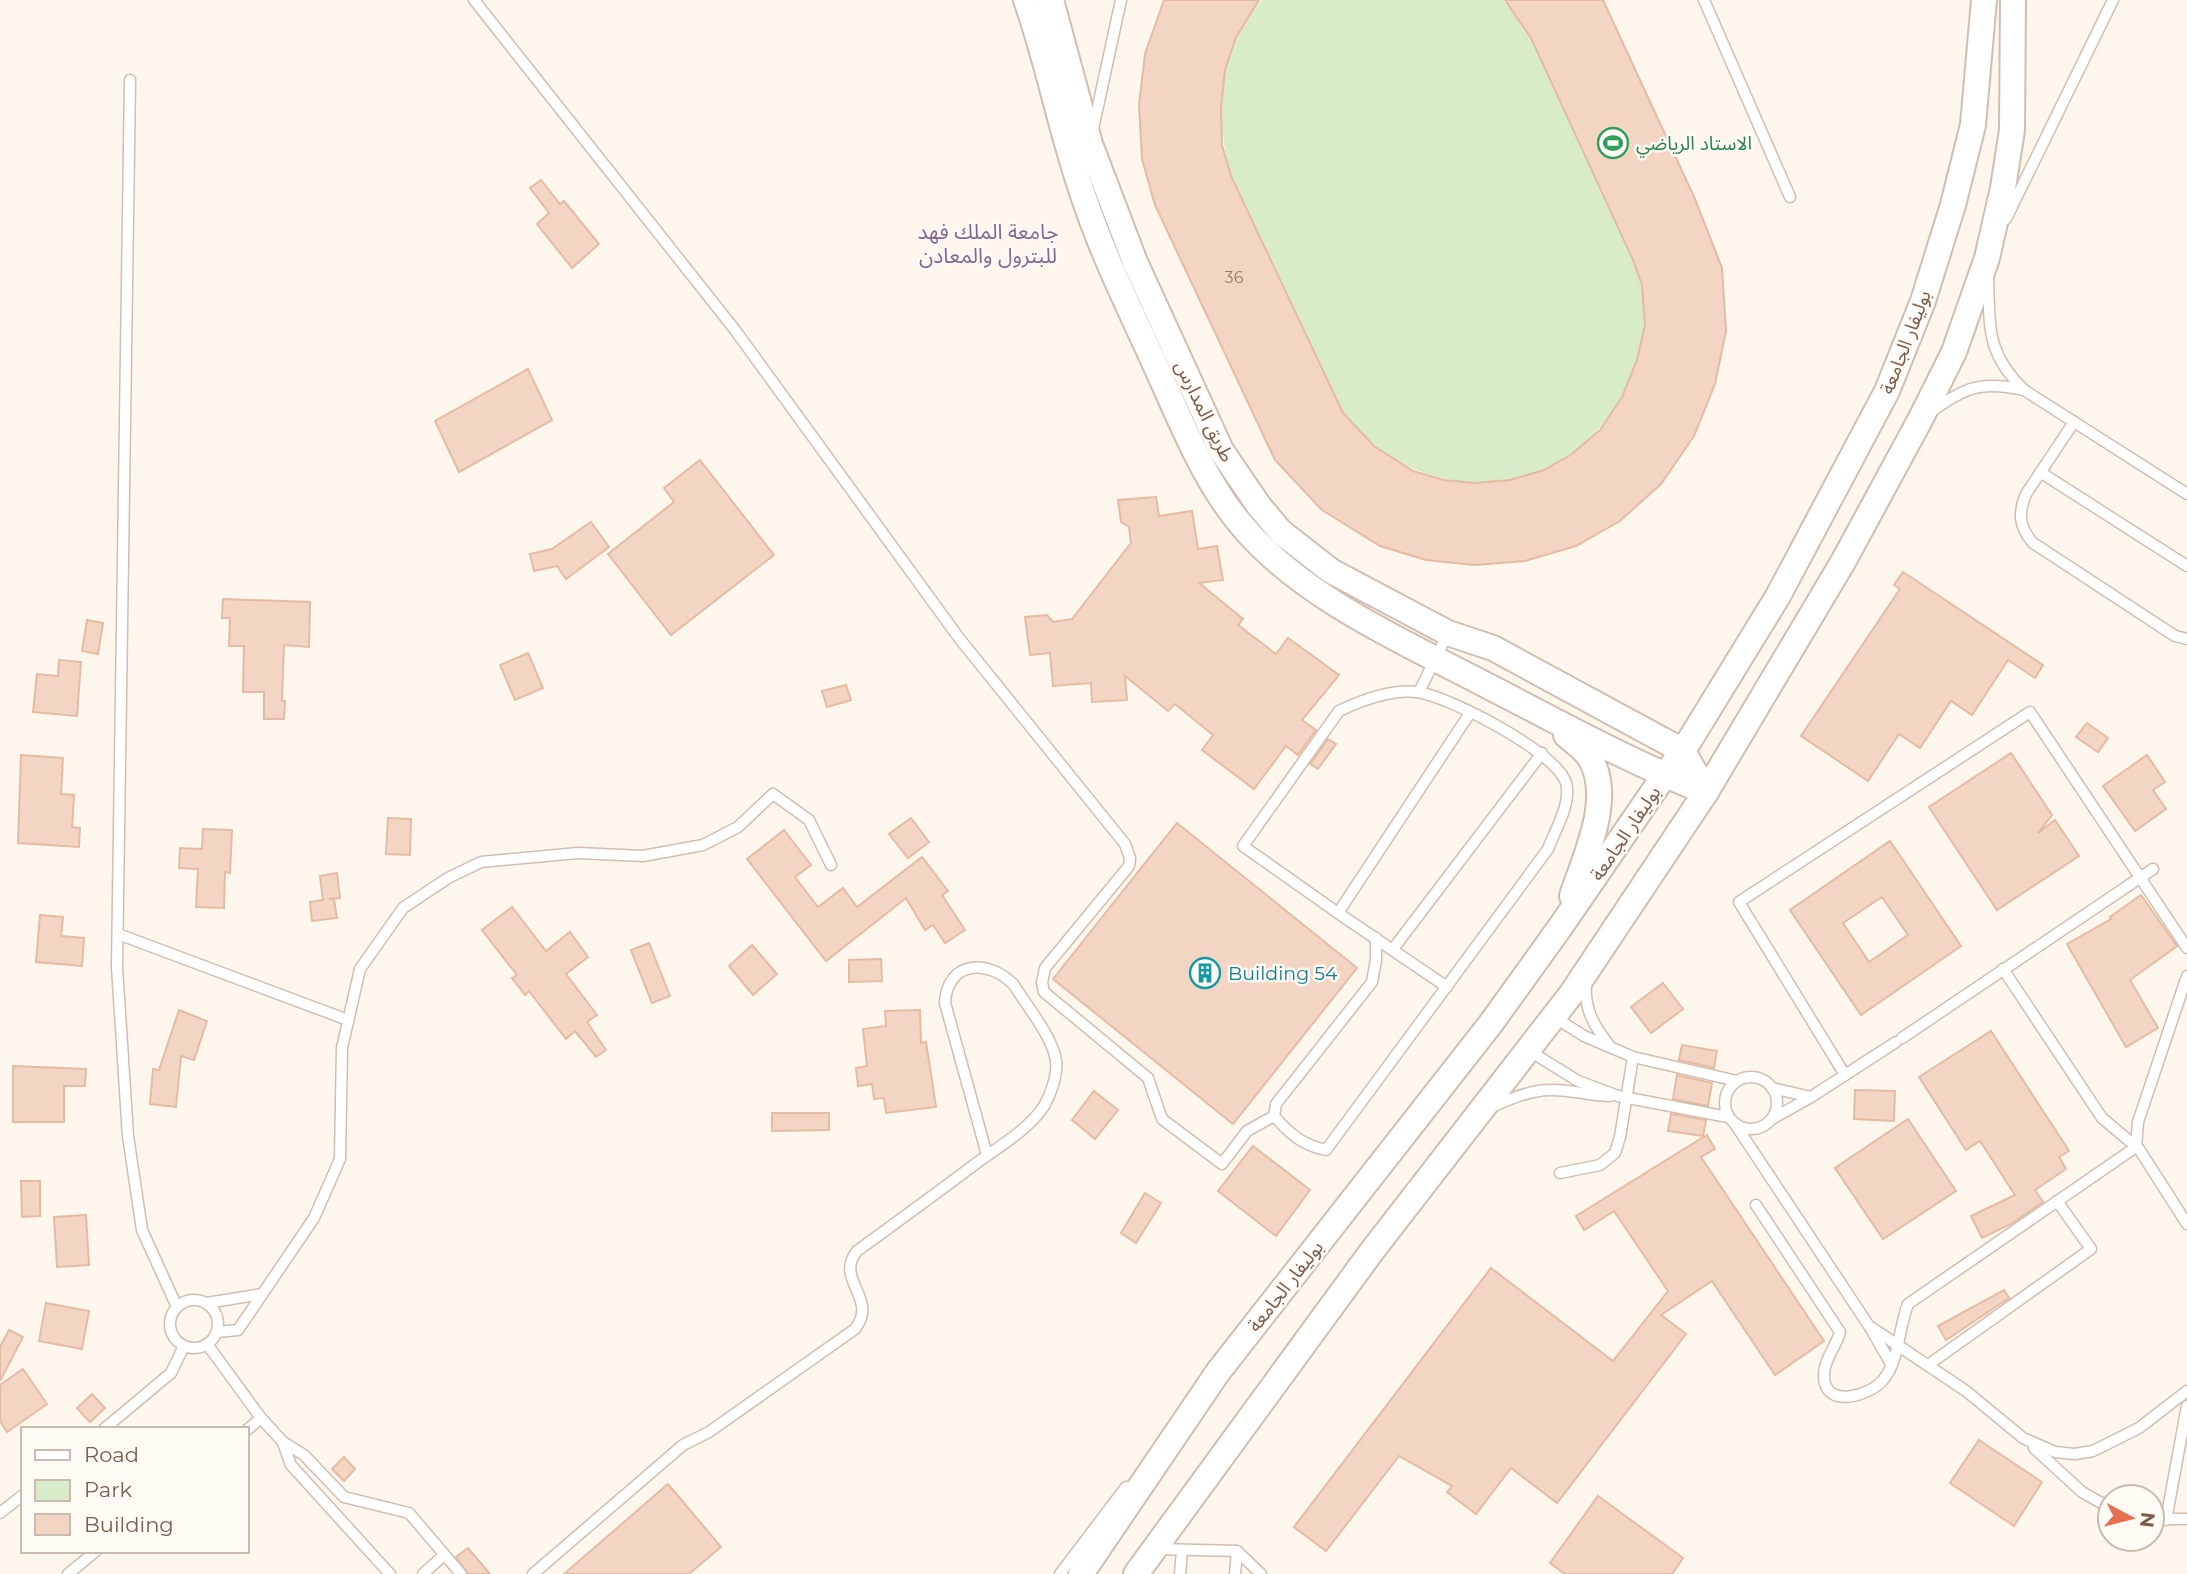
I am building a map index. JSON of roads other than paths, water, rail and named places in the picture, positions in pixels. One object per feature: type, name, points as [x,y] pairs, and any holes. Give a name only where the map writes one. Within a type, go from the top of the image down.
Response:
[{"type":"street","points":[[1026,0],[1084,200],[1177,414],[1222,497],[1243,527],[1298,579],[1326,598],[1436,660],[1545,716],[1664,776],[1706,792]]},
{"type":"street","name":"طريق المدارس","points":[[1051,0],[1090,144],[1135,262],[1221,450],[1252,496],[1281,531],[1331,571],[1448,633],[1493,648],[1684,751]]},
{"type":"street","name":"بوليفار الجامعة","points":[[1081,1574],[1218,1372],[1492,1021],[1561,926],[1684,751],[1778,596],[1887,391],[1926,289],[1953,205],[1973,125],[1984,0]]},
{"type":"street","points":[[1136,1574],[1364,1261],[1586,971],[1706,792],[1843,562],[1954,352],[1987,258],[2003,188],[2012,131],[2013,0]]},
{"type":"street","points":[[1973,125],[2012,131]]},
{"type":"street","points":[[1545,716],[1589,757],[1600,783],[1595,829],[1561,926]]},
{"type":"street","points":[[1684,751],[1706,792]]},
{"type":"lane","points":[[474,0],[735,330],[959,638],[1125,844],[1130,858],[1129,866],[1045,968],[1042,983],[1044,992],[1148,1077],[1162,1119],[1222,1164],[1247,1131],[1274,1116]]},
{"type":"lane","points":[[1090,144],[1122,0]]},
{"type":"lane","points":[[1704,0],[1790,197]]},
{"type":"lane","points":[[2113,0],[1987,258],[1991,337],[2001,364],[2024,390],[2187,494]]},
{"type":"lane","points":[[130,80],[117,967],[128,1136],[142,1230],[177,1307]]},
{"type":"lane","points":[[1920,420],[1961,391],[1976,386],[1990,384],[2024,390]]},
{"type":"lane","points":[[2074,422],[2021,506],[2020,518],[2025,535],[2033,543],[2175,636],[2187,639]]},
{"type":"lane","points":[[2040,472],[2187,566]]},
{"type":"lane","points":[[1419,692],[1448,633]]},
{"type":"lane","points":[[1274,1116],[1289,1133],[1309,1146],[1326,1150],[1447,987],[1548,849],[1567,799],[1566,784],[1560,771],[1542,753],[1471,713],[1419,692],[1398,692],[1356,703],[1339,711],[1243,846],[1447,987]]},
{"type":"lane","points":[[1845,1075],[1739,902],[2030,712],[2187,948]]},
{"type":"lane","points":[[1338,913],[1471,713]]},
{"type":"lane","points":[[1393,949],[1542,753]]},
{"type":"lane","points":[[217,1332],[238,1330],[314,1218],[340,1158],[342,1048],[360,969],[403,908],[448,878],[481,862],[578,853],[643,856],[703,845],[738,827],[774,794],[809,820],[831,866]]},
{"type":"lane","points":[[1527,1050],[1578,1081],[1622,1096],[1732,1121],[1744,1129],[1754,1129],[1764,1126],[1899,1040],[2153,869]]},
{"type":"lane","points":[[118,934],[348,1020]]},
{"type":"lane","points":[[1274,1116],[1276,1104],[1372,982],[1377,960],[1376,938]]},
{"type":"lane","points":[[533,1574],[683,1445],[709,1432],[855,1329],[864,1307],[850,1272],[856,1251],[987,1155],[1028,1124],[1043,1107],[1052,1088],[1056,1059],[1051,1045],[1014,985],[998,971],[976,968],[964,970],[951,980],[946,990],[945,1003],[987,1155]]},
{"type":"lane","points":[[2003,969],[2102,1118],[2136,1147],[2187,1224]]},
{"type":"lane","points":[[1586,971],[1585,999],[1589,1013],[1595,1028],[1611,1048]]},
{"type":"lane","points":[[2136,1147],[2138,1122],[2187,976]]},
{"type":"lane","points":[[1553,1016],[1584,1037],[1633,1057],[1737,1081]]},
{"type":"lane","points":[[1560,1173],[1600,1165],[1615,1153],[1622,1096],[1633,1057]]},
{"type":"lane","points":[[1811,1097],[1772,1088],[1757,1078],[1747,1077],[1730,1087],[1725,1097],[1725,1107],[1869,1326],[1891,1364]]},
{"type":"lane","points":[[1772,1088],[1777,1099],[1772,1119]]},
{"type":"lane","points":[[1461,1136],[1492,1106],[1525,1094],[1550,1090],[1591,1096],[1622,1096]]},
{"type":"lane","points":[[1756,1205],[1840,1332],[1837,1344],[1825,1365],[1824,1379],[1829,1389],[1839,1397],[1857,1396],[1883,1381],[1899,1346],[1902,1321],[1908,1304],[2136,1147]]},
{"type":"lane","points":[[1928,1365],[2091,1249],[2057,1201]]},
{"type":"lane","points":[[207,1303],[217,1316],[217,1332],[200,1348],[184,1346],[178,1342],[170,1328],[170,1320],[177,1307],[191,1300],[207,1303],[262,1294]]},
{"type":"lane","points":[[1869,1326],[1966,1391],[2082,1492],[2096,1500]]},
{"type":"lane","points":[[207,1344],[261,1418],[283,1442],[304,1455],[344,1497],[409,1513],[461,1574]]},
{"type":"lane","points":[[106,1427],[172,1373],[184,1346]]},
{"type":"lane","points":[[1060,1574],[1083,1540],[1218,1372]]},
{"type":"lane","points":[[2023,1438],[2055,1452],[2075,1454],[2093,1451],[2138,1428],[2187,1391]]},
{"type":"lane","points":[[2187,1406],[2166,1520],[2187,1519]]},
{"type":"lane","points":[[248,1429],[261,1418]]},
{"type":"lane","points":[[283,1442],[291,1465],[390,1574]]},
{"type":"lane","points":[[0,1513],[21,1496]]},
{"type":"lane","points":[[1155,1549],[1237,1550],[1261,1574]]},
{"type":"lane","points":[[1180,1574],[1182,1550]]},
{"type":"lane","points":[[1235,1574],[1237,1550]]},
{"type":"lane","points":[[68,1574],[94,1553]]},
{"type":"lane","points":[[422,1574],[444,1555]]},
{"type":"place","name":"الاستاد الرياضي","points":[[1613,143]]},
{"type":"place","name":"Building 54","points":[[1205,973]]},
{"type":"district","name":"جامعة الملك فهد للبترول والمعادن","points":[[988,244]]}]
